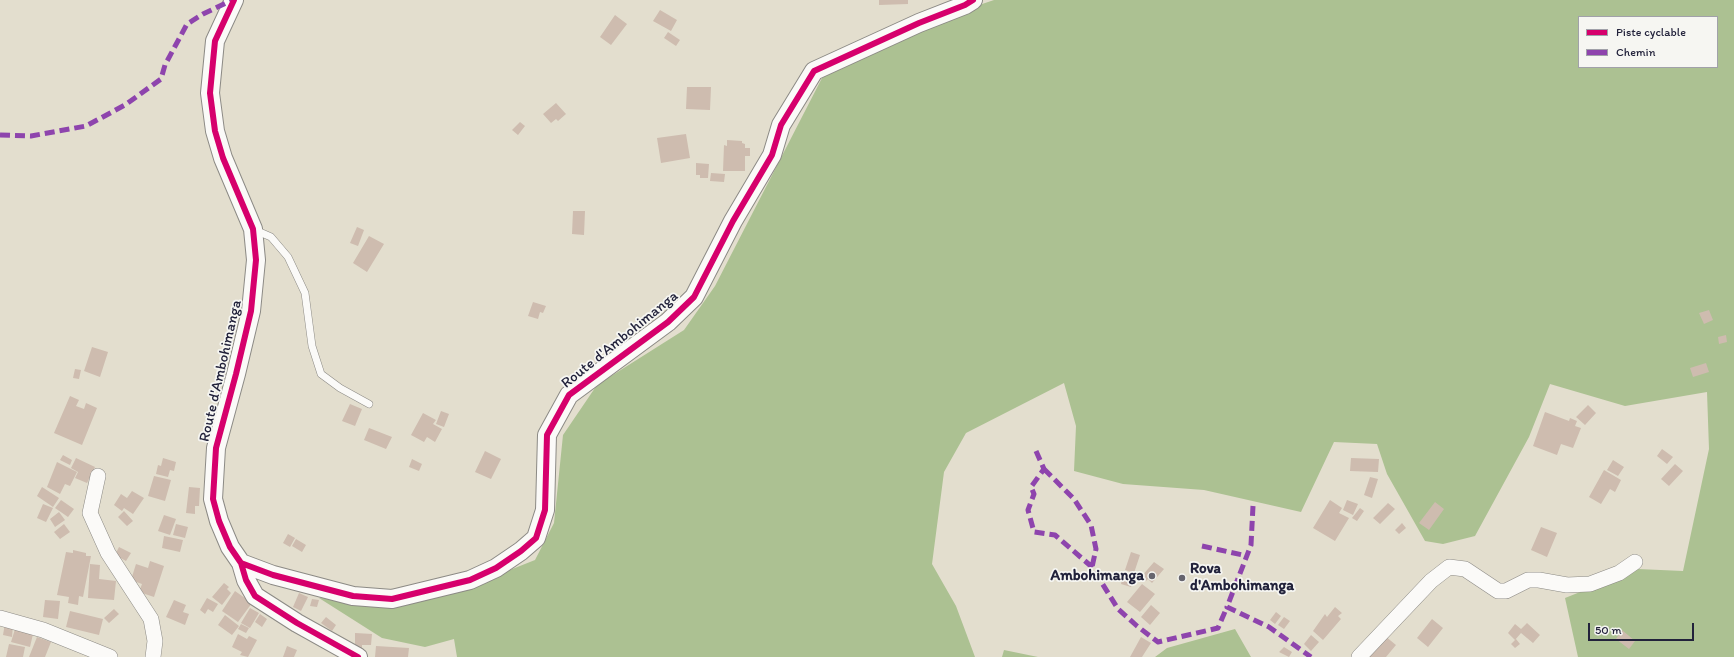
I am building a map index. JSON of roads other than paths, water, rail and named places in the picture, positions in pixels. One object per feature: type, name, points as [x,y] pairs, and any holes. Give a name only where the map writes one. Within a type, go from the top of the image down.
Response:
[{"type":"street","name":"Route d'Ambohimanga","points":[[234,0],[215,41],[210,93],[215,131],[223,158],[253,229],[256,260],[251,311],[216,448],[213,499],[219,521],[230,547],[241,563],[246,580],[255,596],[297,623],[358,657]]},
{"type":"street","name":"Route d'Ambohimanga","points":[[241,563],[273,575],[353,596],[392,598],[470,580],[496,568],[521,551],[536,538],[545,510],[546,435],[569,395],[668,322],[694,297],[733,221],[772,155],[781,126],[814,71],[919,23],[965,5],[973,0]]},
{"type":"street","points":[[98,476],[90,513],[108,553],[151,619],[155,641],[153,657]]},
{"type":"street","points":[[1359,657],[1431,581],[1449,567],[1464,569],[1498,591],[1506,591],[1528,580],[1539,580],[1567,585],[1590,584],[1619,573],[1635,562]]},
{"type":"street","points":[[0,618],[43,630],[110,657]]},
{"type":"lane","points":[[253,229],[271,237],[288,257],[305,292],[312,346],[321,374],[340,388],[369,404]]},
{"type":"place","name":"Ambohimanga","points":[[1152,576]]},
{"type":"place","name":"Rova d'Ambohimanga","points":[[1182,578]]}]
